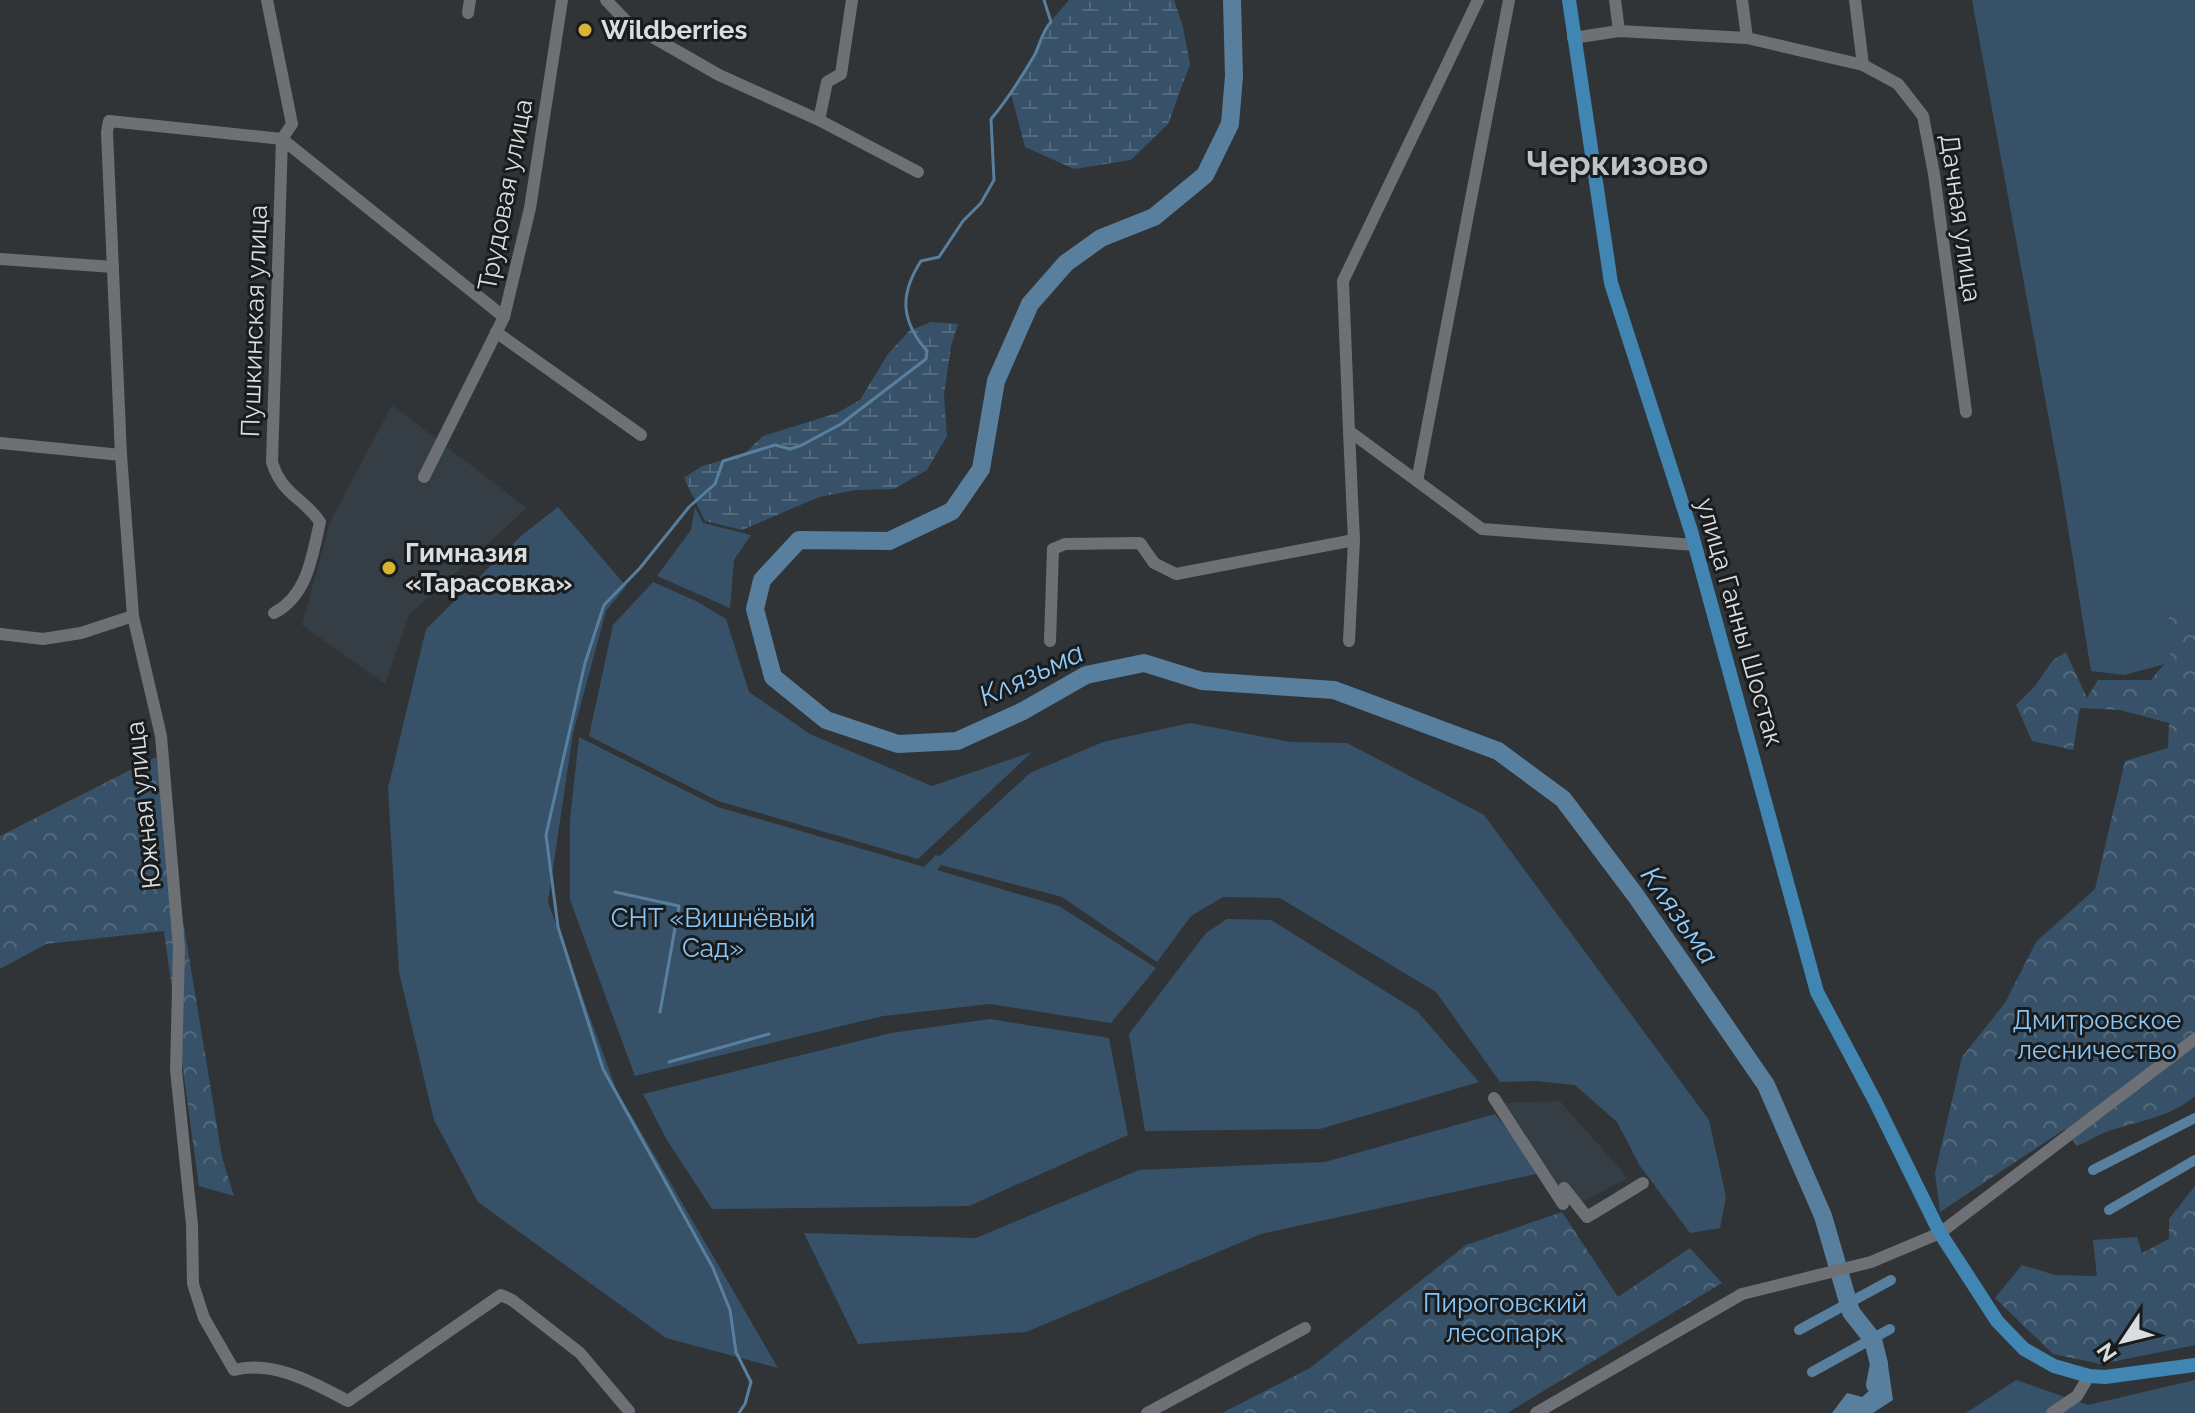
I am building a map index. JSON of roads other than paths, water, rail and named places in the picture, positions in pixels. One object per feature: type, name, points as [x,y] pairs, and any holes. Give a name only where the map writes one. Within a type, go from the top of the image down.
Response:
[{"type":"main road","name":"улица Ганны Шостак","points":[[1569,0],[1611,283],[1695,545],[1817,992],[1940,1233],[1997,1321],[2024,1349],[2054,1366],[2089,1376],[2134,1374],[2195,1365]]},
{"type":"street","name":"Пушкинская улица","points":[[267,0],[292,124],[282,139],[272,462],[280,484],[313,512],[320,522],[306,579],[289,605],[274,613]]},
{"type":"street","name":"Трудовая улица","points":[[424,477],[504,317],[530,208],[562,0]]},
{"type":"street","points":[[606,0],[628,23],[719,75],[819,120],[918,172]]},
{"type":"street","points":[[819,120],[827,82],[841,74],[852,0]]},
{"type":"street","points":[[1349,641],[1354,540],[1343,281],[1478,0]]},
{"type":"street","points":[[1417,481],[1509,0]]},
{"type":"street","points":[[1615,0],[1619,31]]},
{"type":"street","points":[[1742,0],[1747,38]]},
{"type":"street","points":[[1855,0],[1863,65]]},
{"type":"street","name":"Дачная улица","points":[[1573,38],[1619,31],[1747,38],[1863,65],[1898,84],[1923,116],[1934,174],[1966,412]]},
{"type":"street","name":"Южная улица","points":[[282,139],[109,121],[107,132],[121,455],[133,616],[163,752],[179,948],[176,1070],[192,1225],[193,1284],[204,1318],[234,1370],[248,1367],[302,1377],[348,1401],[501,1295],[512,1300],[580,1353],[629,1411]]},
{"type":"street","points":[[282,139],[504,317]]},
{"type":"street","points":[[0,259],[113,267]]},
{"type":"street","points":[[496,332],[641,435]]},
{"type":"street","points":[[1349,431],[1482,529],[1695,545]]},
{"type":"street","points":[[0,443],[121,455]]},
{"type":"street","points":[[1050,641],[1053,549],[1065,544],[1140,543],[1154,563],[1176,574],[1354,540]]},
{"type":"street","points":[[0,634],[43,639],[81,633],[133,616]]},
{"type":"street","points":[[1536,1413],[1742,1294],[1871,1262],[1940,1233],[2195,1039]]},
{"type":"street","points":[[1494,1098],[1563,1204]]},
{"type":"street","points":[[1564,1188],[1587,1217],[1643,1183]]},
{"type":"street","points":[[1147,1413],[1305,1328]]},
{"type":"street","points":[[2052,1413],[2077,1396],[2089,1376]]},
{"type":"waterway","points":[[739,1413],[751,1382],[736,1352],[730,1310],[713,1268],[603,1069],[558,927],[546,835],[585,663],[604,605],[640,568],[689,507],[715,484],[723,461],[775,445],[790,449],[802,445],[841,424],[926,359],[927,351],[908,318],[906,297],[909,285],[921,261],[939,257],[963,221],[981,203],[994,180],[991,119],[1034,56],[1051,22],[1044,0]]},
{"type":"waterway","name":"Клязьма","points":[[1232,0],[1234,76],[1230,124],[1205,175],[1154,217],[1101,238],[1066,263],[1030,304],[996,381],[981,469],[952,511],[889,541],[799,540],[762,580],[755,609],[773,677],[826,720],[898,744],[957,741],[1023,711],[1086,675],[1144,663],[1202,681],[1334,690],[1498,751],[1563,799],[1636,896],[1766,1085],[1823,1216],[1851,1312],[1873,1340],[1879,1364],[1875,1385]]},
{"type":"waterway","points":[[615,892],[679,906],[660,1012]]},
{"type":"waterway","points":[[669,1062],[769,1034]]},
{"type":"waterway","points":[[2093,1170],[2195,1118]]},
{"type":"waterway","points":[[2109,1210],[2195,1160]]},
{"type":"waterway","name":"Клязьма","points":[[1799,1330],[1891,1280]]},
{"type":"waterway","points":[[1812,1372],[1890,1329]]},
{"type":"place","name":"Wildberries","points":[[585,30]]},
{"type":"place","name":"Гимназия «Тарасовка»","points":[[389,568]]},
{"type":"district","name":"Черкизово","points":[[1617,163]]},
{"type":"park label","name":"СНТ «Вишнёвый Сад»","points":[[713,933]]},
{"type":"park label","name":"Дмитровское лесничество","points":[[2097,1035]]},
{"type":"park label","name":"Пироговский лесопарк","points":[[1505,1318]]}]
